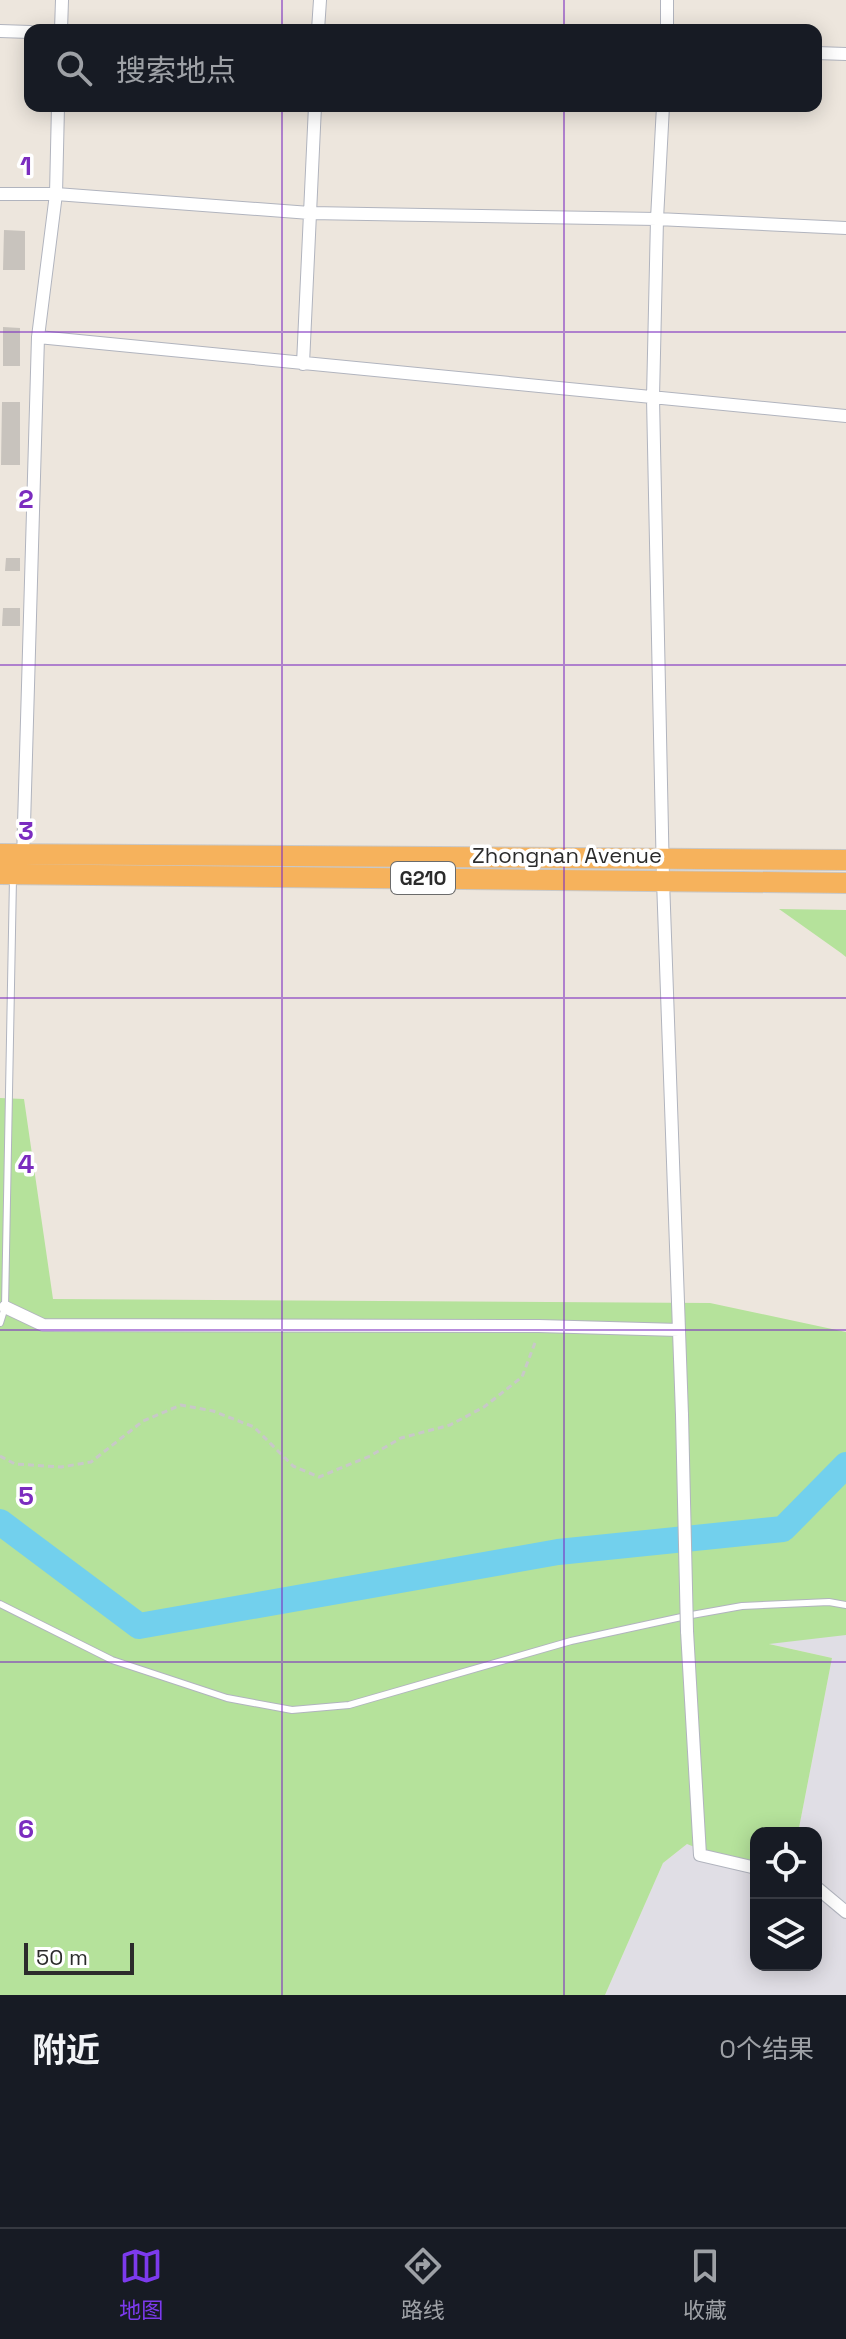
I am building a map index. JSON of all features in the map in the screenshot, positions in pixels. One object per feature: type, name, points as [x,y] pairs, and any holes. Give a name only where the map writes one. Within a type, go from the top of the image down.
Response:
[{"type":"highway","name":"Zhongnan Avenue","points":[[0,854],[15,870],[663,870],[846,860]]},
{"type":"highway","name":"Zhongnan Avenue","points":[[663,870],[846,883]]},
{"type":"street","points":[[61,24],[62,0]]},
{"type":"street","points":[[318,24],[320,0]]},
{"type":"street","points":[[667,0],[667,24]]},
{"type":"street","points":[[0,31],[24,32]]},
{"type":"street","points":[[822,53],[846,54]]},
{"type":"street","points":[[15,870],[38,337],[56,194],[58,112]]},
{"type":"street","points":[[303,364],[315,112]]},
{"type":"street","points":[[663,112],[653,398],[663,870],[686,1616],[700,1855],[750,1867]]},
{"type":"street","points":[[0,194],[56,194],[310,213],[657,219],[846,228]]},
{"type":"street","points":[[38,337],[846,416]]},
{"type":"street","points":[[5,1307],[43,1325],[539,1326],[679,1330]]},
{"type":"street","points":[[822,1892],[846,1912]]},
{"type":"lane","points":[[0,1323],[5,1307],[15,870]]},
{"type":"lane","points":[[0,1604],[112,1660],[227,1698],[292,1710],[349,1705],[571,1641],[686,1616],[742,1606],[829,1602],[846,1605]]},
{"type":"path","points":[[0,1456],[15,1464],[61,1467],[91,1462],[143,1421],[181,1405],[213,1411],[254,1427],[293,1466],[319,1477],[370,1456],[401,1438],[450,1425],[484,1407],[522,1377],[539,1326]]},
{"type":"shaded area","points":[[846,1609],[846,1995],[605,1995],[663,1863],[687,1844],[750,1862],[750,1971],[822,1971],[822,1827],[799,1827],[832,1658],[721,1633]]},
{"type":"green space","points":[[779,909],[846,910],[846,957],[841,953]]},
{"type":"green space","points":[[0,1098],[24,1099],[53,1299],[710,1303],[846,1332],[846,1635],[769,1644],[832,1658],[799,1827],[750,1827],[750,1863],[727,1860],[687,1844],[663,1863],[605,1995],[0,1995]]},
{"type":"building","points":[[4,230],[25,231],[25,270],[3,270]]},
{"type":"building","points":[[3,327],[20,328],[20,366],[3,366]]},
{"type":"building","points":[[2,402],[20,402],[20,465],[1,465]]},
{"type":"building","points":[[6,558],[20,558],[20,571],[5,571]]},
{"type":"building","points":[[3,608],[20,608],[20,626],[2,626]]},
{"type":"waterway","points":[[0,1522],[139,1626],[558,1552],[783,1529],[846,1465]]}]
